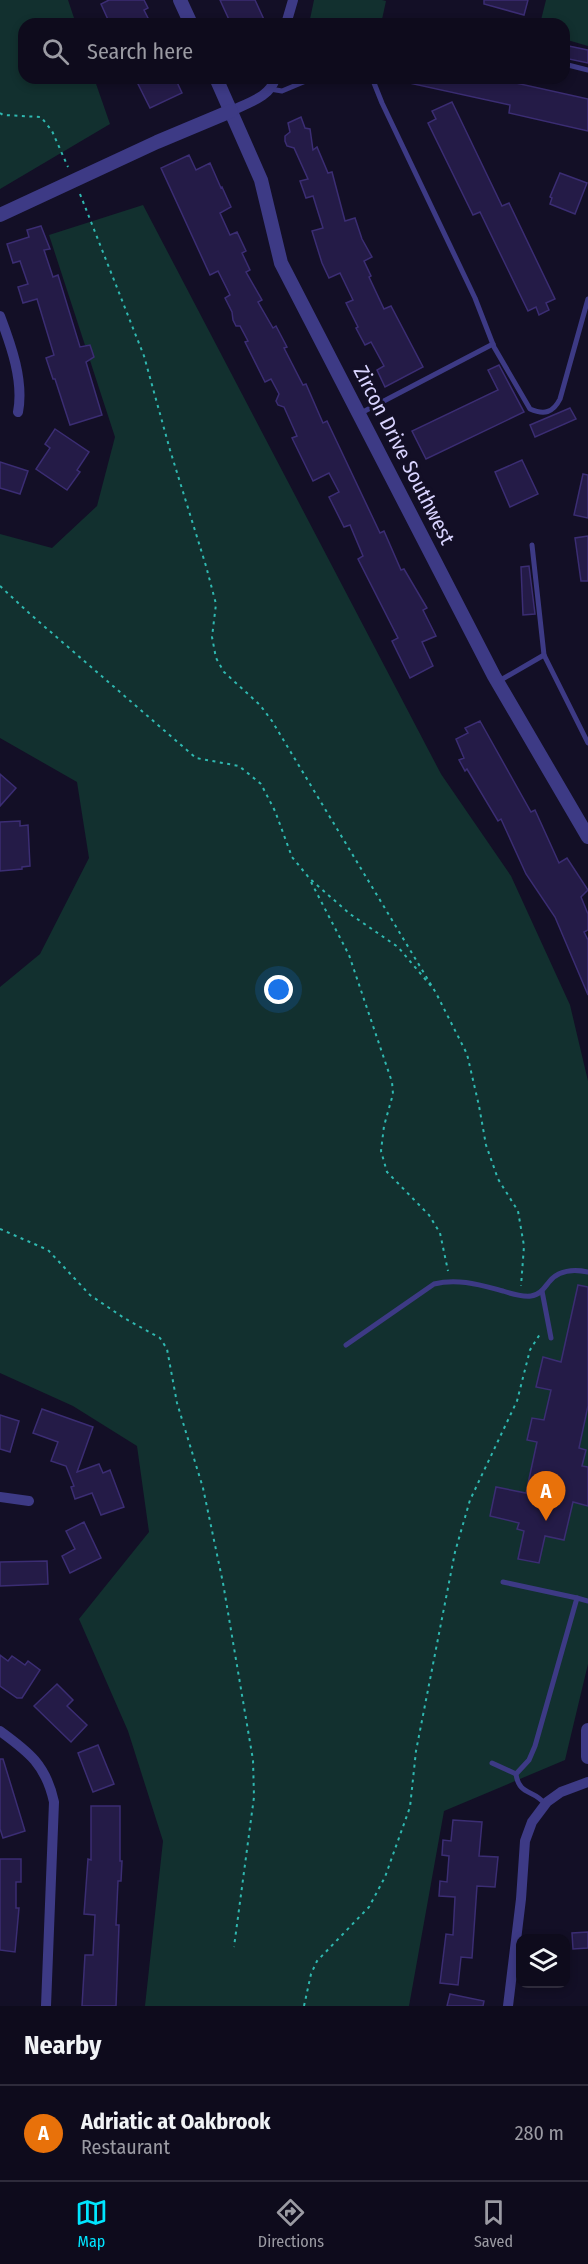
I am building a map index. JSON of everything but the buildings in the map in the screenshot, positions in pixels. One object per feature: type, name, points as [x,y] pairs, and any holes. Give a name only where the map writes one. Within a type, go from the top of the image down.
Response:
[{"type":"street","points":[[180,0],[188,18]]},
{"type":"street","points":[[288,18],[293,0]]},
{"type":"street","name":"Zircon Drive Southwest","points":[[219,84],[261,180],[281,263],[498,682],[588,837]]},
{"type":"street","points":[[0,214],[231,111],[258,98],[270,89],[272,84]]},
{"type":"street","points":[[0,316],[12,350],[16,371],[20,401],[18,412]]},
{"type":"street","points":[[0,1497],[29,1501]]},
{"type":"street","points":[[588,1730],[588,1757]]},
{"type":"street","points":[[0,1731],[35,1759],[49,1781],[54,1802],[46,2006]]},
{"type":"street","points":[[508,2006],[521,1899],[525,1841],[532,1822],[545,1804],[561,1792],[588,1782]]},
{"type":"lane","points":[[570,66],[588,70]]},
{"type":"lane","points":[[270,89],[282,91],[299,84]]},
{"type":"lane","points":[[374,84],[475,298],[493,344],[530,409],[539,413],[556,408],[564,390],[588,300]]},
{"type":"lane","points":[[359,414],[493,344]]},
{"type":"lane","points":[[532,545],[544,654],[588,743]]},
{"type":"lane","points":[[498,682],[544,654]]},
{"type":"lane","points":[[346,1345],[434,1284],[451,1281],[465,1282],[520,1296],[534,1296],[542,1291],[550,1280],[562,1273],[577,1270],[588,1272]]},
{"type":"lane","points":[[542,1291],[551,1338]]},
{"type":"lane","points":[[502,1582],[588,1601]]},
{"type":"lane","points":[[545,1804],[541,1798],[521,1790],[517,1784],[516,1774],[529,1760],[535,1746],[570,1616],[577,1598]]},
{"type":"lane","points":[[492,1763],[516,1774]]},
{"type":"path","points":[[0,113],[41,117],[52,131],[74,180],[144,356],[216,604],[212,637],[216,658],[224,672],[260,705],[272,721],[436,993],[467,1054],[486,1145],[498,1179],[518,1211],[524,1246],[520,1296]]},
{"type":"path","points":[[0,586],[196,758],[239,766],[261,784],[275,811],[292,857],[310,879],[350,914],[398,947],[436,993]]},
{"type":"path","points":[[310,879],[349,955],[392,1082],[393,1094],[384,1126],[381,1151],[387,1172],[429,1215],[440,1233],[451,1281]]},
{"type":"path","points":[[0,1229],[48,1250],[90,1295],[124,1318],[160,1338],[167,1349],[177,1403],[203,1488],[223,1583],[253,1760],[254,1797],[234,1947]]},
{"type":"path","points":[[304,2006],[311,1974],[317,1961],[324,1951],[369,1907],[385,1877],[410,1807],[416,1751],[444,1601],[467,1510],[485,1466],[517,1401],[530,1350],[536,1337],[549,1327]]},
{"type":"green space","points":[[0,0],[68,0],[74,18],[18,18],[18,84],[96,84],[110,124],[0,189]]},
{"type":"green space","points":[[314,0],[386,1],[382,18],[310,18]]},
{"type":"green space","points":[[546,0],[588,0],[588,46],[570,41],[570,18],[542,18]]},
{"type":"green space","points":[[143,205],[441,774],[511,876],[570,1005],[588,1081],[588,1664],[565,1760],[444,1811],[409,2006],[145,2006],[163,1841],[128,1731],[79,1619],[149,1532],[137,1446],[73,1406],[0,1373],[0,987],[40,954],[89,858],[77,782],[0,738],[0,534],[52,548],[97,506],[115,437],[49,235]]},
{"type":"place","name":"Adriatic at Oakbrook","points":[[546,1521]]}]
